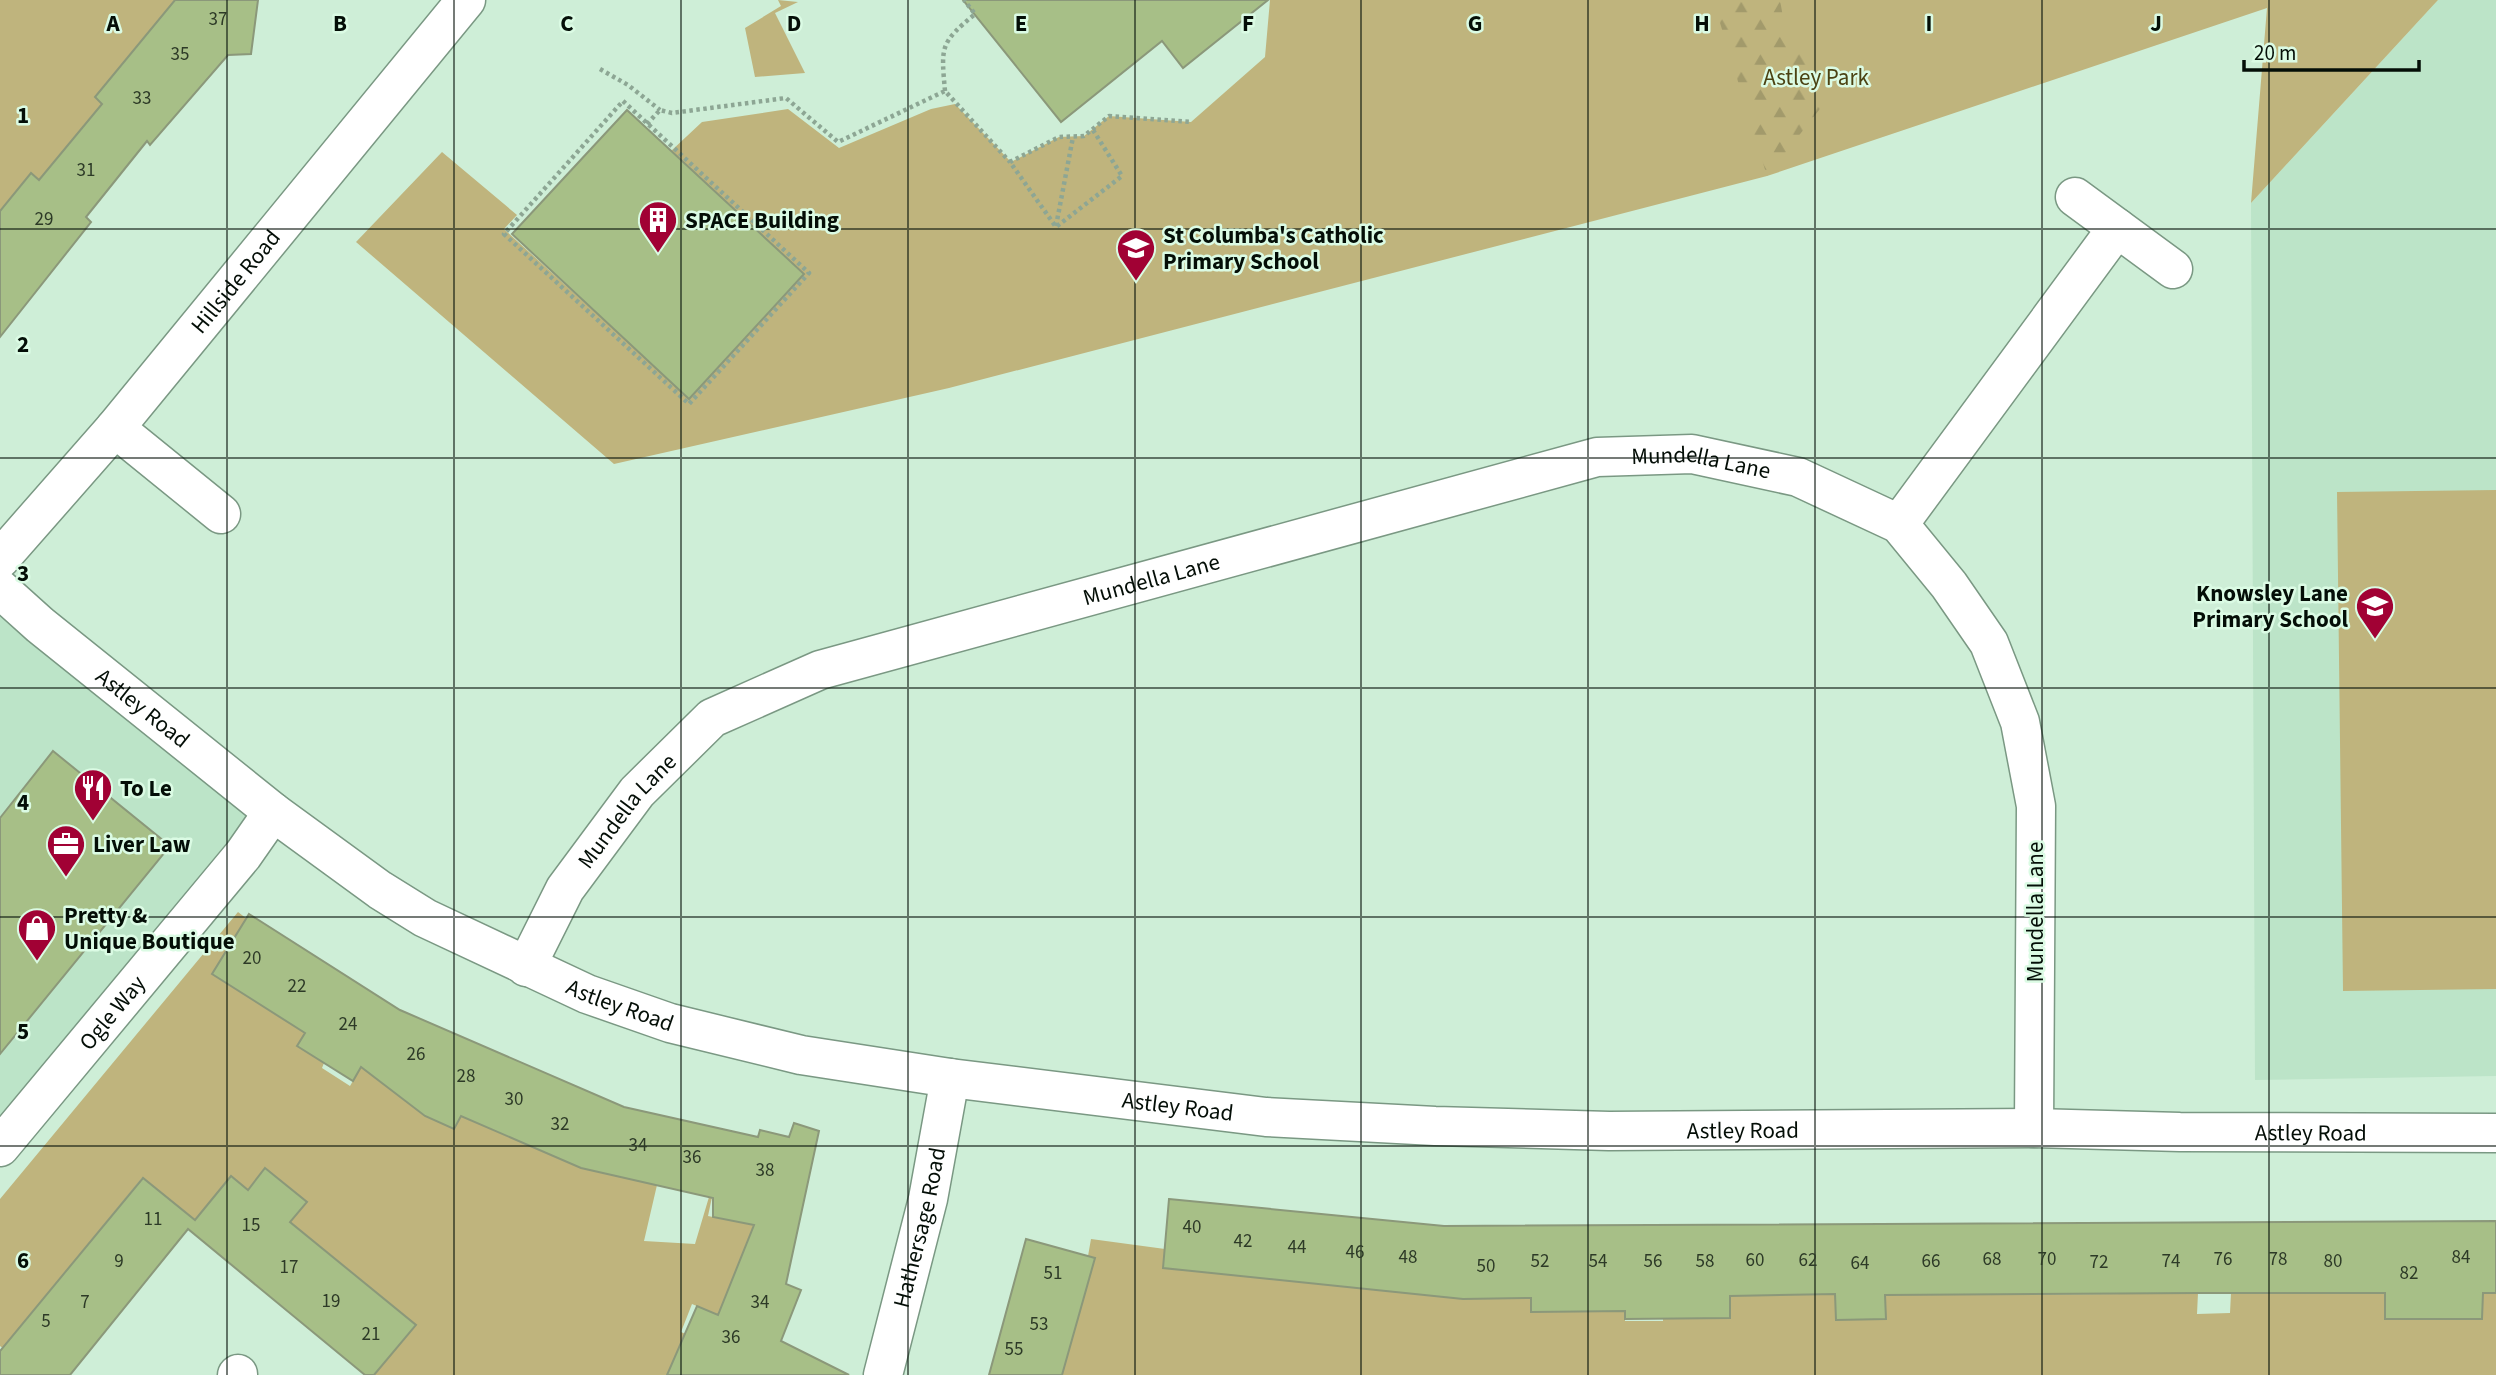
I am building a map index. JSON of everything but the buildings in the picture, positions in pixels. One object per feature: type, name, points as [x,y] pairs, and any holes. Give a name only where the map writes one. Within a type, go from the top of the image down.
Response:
[{"type":"street","name":"Hillside Road","points":[[0,559],[115,428],[466,0]]},
{"type":"street","points":[[2075,197],[2173,269]]},
{"type":"street","points":[[1899,524],[2118,228]]},
{"type":"street","points":[[115,428],[221,514]]},
{"type":"street","name":"Mundella Lane","points":[[526,968],[565,889],[637,792],[712,718],[820,670],[1597,457],[1692,454],[1798,477],[1899,524],[1949,585],[1989,643],[2020,722],[2036,806],[2034,1128]]},
{"type":"street","name":"Astley Road","points":[[0,589],[49,633],[273,812],[403,904],[526,968],[587,994],[670,1023],[801,1055],[950,1078],[1266,1117],[1435,1126],[1609,1131],[2034,1128],[2194,1132],[2496,1133]]},
{"type":"street","name":"Ogle Way","points":[[0,1147],[243,855],[273,812]]},
{"type":"street","name":"Hathersage Road","points":[[883,1375],[928,1199],[950,1078]]},
{"type":"path","points":[[964,0],[975,14],[949,36],[942,56],[945,91],[1010,162],[1056,227]]},
{"type":"path","points":[[600,69],[628,85],[660,110],[672,113],[786,98],[838,142],[945,91]]},
{"type":"path","points":[[624,101],[647,124],[809,273],[689,404],[504,234],[624,101]]},
{"type":"path","points":[[647,124],[660,110]]},
{"type":"path","points":[[1010,162],[1059,137],[1084,136],[1109,116],[1191,122]]},
{"type":"path","points":[[1056,227],[1122,176],[1093,130]]},
{"type":"path","points":[[1056,227],[1073,136]]},
{"type":"shaded area","name":"Knowsley Lane Primary School","points":[[2438,0],[2496,0],[2496,1076],[2255,1080],[2251,203]]},
{"type":"shaded area","points":[[0,589],[273,812],[0,1147]]},
{"type":"green space","points":[[0,0],[175,0],[95,97],[147,141],[132,160],[86,124],[40,181],[30,174],[0,211]]},
{"type":"green space","points":[[778,0],[798,2],[775,13],[805,73],[755,77],[745,28],[781,6]]},
{"type":"green space","name":"Astley Park","points":[[1270,0],[2438,0],[2251,203],[2267,8],[1767,176],[949,388],[614,464],[356,242],[442,152],[517,215],[504,229],[689,398],[804,274],[671,151],[702,122],[788,109],[839,148],[931,109],[955,104],[1011,162],[1059,137],[1084,136],[1109,116],[1191,122],[1265,57]]},
{"type":"green space","points":[[1713,0],[1780,0],[1783,17],[1827,100],[1767,176]]},
{"type":"green space","points":[[2496,490],[2496,989],[2343,991],[2337,492]]},
{"type":"green space","points":[[238,912],[247,919],[212,974],[305,1033],[297,1046],[324,1063],[322,1068],[350,1086],[361,1067],[436,1100],[429,1118],[454,1129],[461,1116],[571,1164],[597,1105],[657,1185],[644,1241],[695,1244],[709,1197],[712,1197],[708,1216],[733,1221],[760,1209],[718,1315],[692,1304],[681,1332],[706,1343],[667,1375],[374,1375],[415,1325],[290,1222],[306,1202],[265,1168],[248,1190],[231,1176],[196,1221],[142,1178],[9,1341],[6,1351],[0,1346],[0,1199]]},
{"type":"green space","points":[[2360,1228],[2384,1228],[2385,1319],[2482,1319],[2483,1293],[2496,1293],[2496,1375],[1062,1375],[1095,1258],[1088,1256],[1091,1239],[1165,1249],[1163,1268],[1531,1298],[1532,1312],[1557,1312],[1625,1296],[1625,1321],[1663,1321],[1663,1296],[1685,1319],[1729,1318],[1730,1296],[1835,1294],[1836,1320],[1886,1319],[1885,1232],[1913,1295],[2124,1294],[2145,1230],[2145,1294],[2198,1293],[2197,1314],[2230,1313],[2231,1293],[2360,1293]]},
{"type":"place","name":"SPACE Building","points":[[658,254]]},
{"type":"place","name":"St Columba's Catholic Primary School","points":[[1136,282]]},
{"type":"place","name":"Knowsley Lane Primary School","points":[[2375,640]]},
{"type":"place","name":"To Le","points":[[93,822]]},
{"type":"place","name":"Liver Law","points":[[66,878]]},
{"type":"place","name":"Pretty & Unique Boutique","points":[[37,962]]}]
